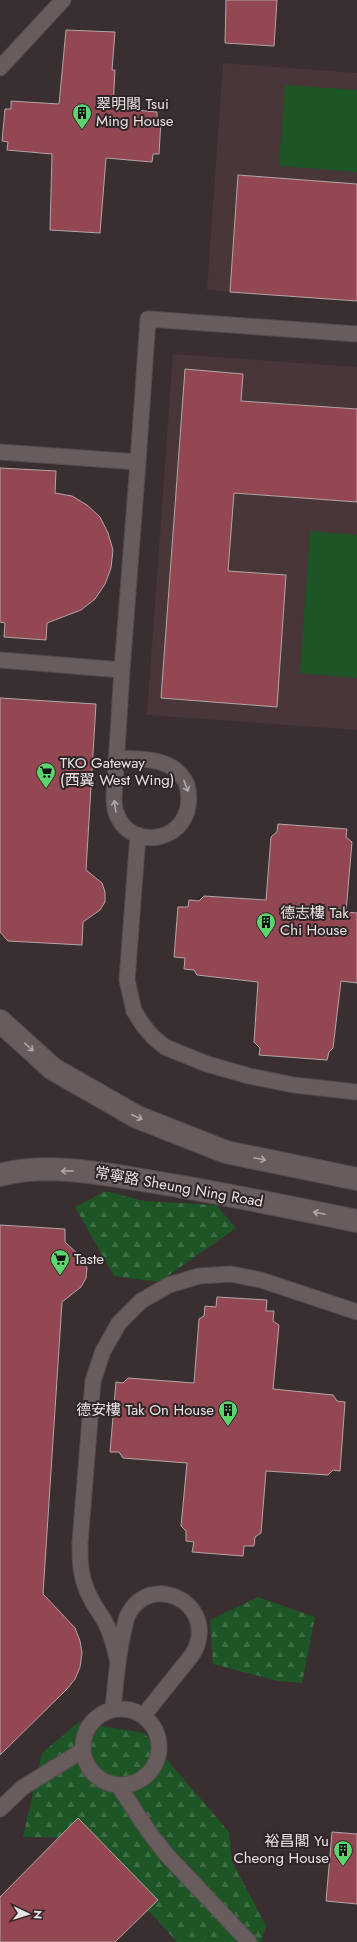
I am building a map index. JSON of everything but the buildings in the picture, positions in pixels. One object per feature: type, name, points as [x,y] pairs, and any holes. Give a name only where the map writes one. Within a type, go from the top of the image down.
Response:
[{"type":"street","points":[[0,1021],[53,1069],[137,1117],[226,1152],[357,1179]]},
{"type":"street","name":"常寧路 Sheung Ning Road","points":[[0,1175],[16,1171],[84,1170],[206,1190],[357,1221]]},
{"type":"lane","points":[[0,68],[64,0]]},
{"type":"lane","points":[[116,758],[155,761],[168,765],[180,773],[188,786],[190,800],[187,815],[178,827],[166,835],[159,837],[152,838],[138,835],[124,826],[116,813],[114,797],[116,758],[122,670],[148,319],[357,334]]},
{"type":"lane","points":[[0,452],[138,462]]},
{"type":"lane","points":[[0,660],[122,670]]},
{"type":"lane","points":[[138,835],[127,980],[134,1011],[153,1037],[165,1047],[207,1064],[249,1076],[294,1085],[357,1092]]},
{"type":"lane","points":[[117,1658],[113,1639],[105,1621],[92,1604],[84,1584],[80,1564],[80,1543],[93,1381],[103,1350],[119,1323],[142,1301],[169,1285],[199,1276],[231,1274],[261,1280],[357,1312]]},
{"type":"lane","points":[[113,1709],[117,1658],[129,1613],[145,1598],[159,1594],[174,1596],[187,1603],[196,1615],[199,1630],[194,1652],[144,1715]]},
{"type":"lane","points":[[124,1708],[134,1710],[144,1715],[152,1724],[158,1735],[159,1748],[157,1760],[151,1771],[142,1779],[130,1785],[118,1785],[105,1782],[94,1774],[86,1763],[83,1750],[83,1739],[90,1724],[102,1712],[113,1709],[124,1708]]},
{"type":"lane","points":[[0,1809],[22,1788],[83,1750]]},
{"type":"lane","points":[[118,1785],[145,1826],[166,1854],[249,1942]]},
{"type":"shaded area","points":[[223,63],[357,73],[357,301],[207,290]]},
{"type":"shaded area","points":[[173,354],[357,367],[357,730],[147,715]]},
{"type":"green space","points":[[285,85],[357,90],[357,172],[279,166]]},
{"type":"green space","points":[[310,531],[357,535],[357,678],[300,673]]},
{"type":"green space","points":[[106,1191],[143,1201],[216,1205],[236,1228],[159,1282],[114,1276],[75,1207]]},
{"type":"green space","points":[[258,1597],[315,1617],[302,1683],[278,1681],[213,1664],[210,1620]]},
{"type":"green space","points":[[79,1722],[144,1733],[229,1832],[232,1861],[266,1926],[261,1942],[177,1942],[83,1838],[23,1837],[42,1753]]},
{"type":"place","name":"翠明閣 Tsui Ming House","points":[[82,130]]},
{"type":"place","name":"TKO Gateway (西翼 West Wing)","points":[[46,789]]},
{"type":"place","name":"德志樓 Tak Chi House","points":[[266,939]]},
{"type":"place","name":"Taste","points":[[60,1276]]},
{"type":"place","name":"德安樓 Tak On House","points":[[228,1427]]},
{"type":"place","name":"裕昌閣 Yu Cheong House","points":[[343,1867]]}]
